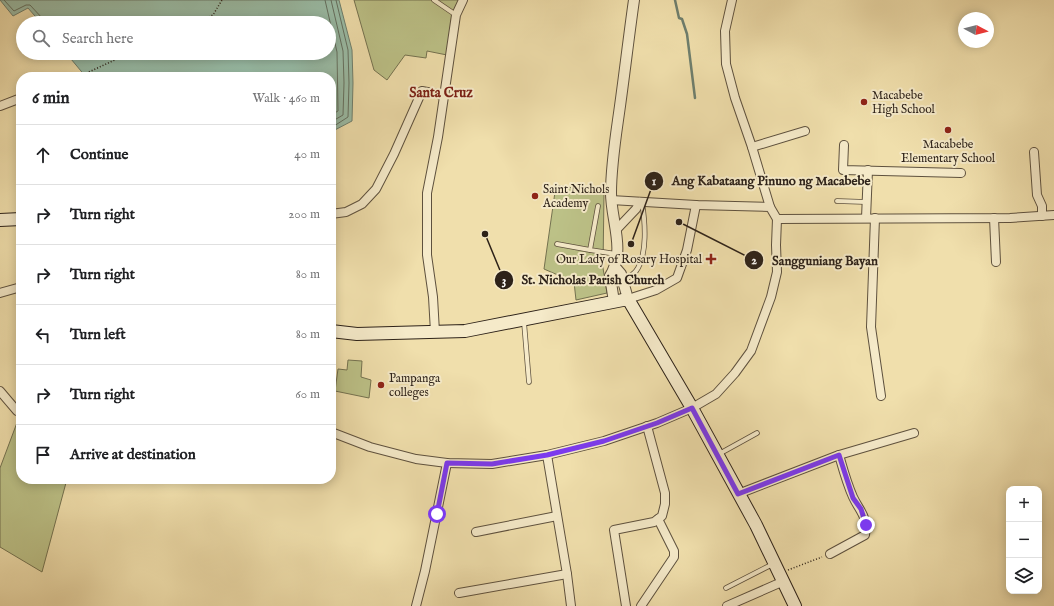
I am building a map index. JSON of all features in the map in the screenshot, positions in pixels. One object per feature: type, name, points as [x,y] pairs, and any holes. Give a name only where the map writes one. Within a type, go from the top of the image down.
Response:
[{"type":"main road","points":[[0,220],[16,219]]},
{"type":"main road","points":[[336,332],[356,334],[465,331],[628,299],[692,408],[779,572],[795,606]]},
{"type":"street","points":[[435,332],[433,297],[426,255],[427,193],[438,137],[456,15],[463,0]]},
{"type":"street","points":[[614,302],[610,276],[615,267],[617,254],[617,228],[611,200],[611,170],[634,0]]},
{"type":"street","points":[[336,434],[370,447],[416,459],[447,463],[492,464],[547,455],[604,441],[692,408],[716,394],[735,373],[751,351],[772,296],[777,272],[777,218],[770,207],[752,147],[735,98],[726,64],[725,31],[732,0]]},
{"type":"street","points":[[336,213],[346,212],[362,204],[376,189],[394,154],[422,91],[443,95]]},
{"type":"street","points":[[0,106],[16,100]]},
{"type":"street","points":[[752,147],[805,131]]},
{"type":"street","points":[[844,145],[843,170],[961,173]]},
{"type":"street","points":[[1034,152],[1037,195],[1042,206],[1042,216]]},
{"type":"street","points":[[868,170],[867,202],[870,218],[871,327],[881,396]]},
{"type":"street","points":[[611,200],[696,205],[770,207]]},
{"type":"street","points":[[617,228],[641,202]]},
{"type":"street","points":[[615,267],[621,274],[628,299],[656,290],[677,278],[687,250],[696,205]]},
{"type":"street","points":[[777,218],[994,218],[1054,215]]},
{"type":"street","points":[[994,218],[996,262]]},
{"type":"street","points":[[0,293],[16,288]]},
{"type":"street","points":[[0,391],[16,410]]},
{"type":"street","points":[[626,606],[614,530],[654,522],[662,516],[665,504],[665,493],[647,426]]},
{"type":"street","points":[[738,494],[839,455],[914,433]]},
{"type":"street","points":[[547,455],[571,606]]},
{"type":"street","points":[[830,554],[865,535],[866,525],[861,509],[853,498],[839,455]]},
{"type":"street","points":[[416,606],[425,571],[447,463]]},
{"type":"street","points":[[476,532],[557,516]]},
{"type":"street","points":[[641,606],[674,558],[674,551],[658,519]]},
{"type":"street","points":[[727,606],[779,572]]},
{"type":"street","points":[[459,593],[567,574]]},
{"type":"lane","points":[[434,0],[456,15]]},
{"type":"lane","points":[[837,201],[867,202]]},
{"type":"lane","points":[[623,282],[635,272],[642,259],[644,222],[641,202]]},
{"type":"lane","points":[[590,250],[598,206]]},
{"type":"lane","points":[[557,244],[617,254]]},
{"type":"lane","points":[[524,319],[529,382]]},
{"type":"lane","points":[[717,455],[757,433]]},
{"type":"lane","points":[[726,588],[779,572]]},
{"type":"path","points":[[211,16],[213,15],[222,0]]},
{"type":"path","points":[[89,72],[115,60]]},
{"type":"path","points":[[779,572],[830,554]]},
{"type":"green space","points":[[354,0],[459,0],[452,14],[447,55],[427,51],[426,58],[405,55],[387,80],[374,70]]},
{"type":"green space","points":[[556,185],[604,193],[603,268],[607,293],[576,300],[574,282],[544,269]]},
{"type":"green space","points":[[348,360],[362,361],[361,377],[371,380],[369,398],[336,391],[338,369],[347,370]]},
{"type":"green space","points":[[16,425],[16,484],[66,484],[42,572],[0,547],[0,468]]},
{"type":"water","points":[[0,0],[339,0],[352,50],[352,121],[336,129],[336,72],[82,72],[72,60],[336,60],[336,16],[35,16],[28,8],[13,16]]},
{"type":"waterway","points":[[675,0],[679,18],[682,19],[687,34],[695,98]]},
{"type":"place","name":"Macabebe High School","points":[[864,102]]},
{"type":"place","name":"Macabebe Elementary School","points":[[948,130]]},
{"type":"place","name":"Saint Nichols Academy","points":[[535,196]]},
{"type":"place","name":"Sangguniang Bayan","points":[[679,222]]},
{"type":"place","name":"St. Nicholas Parish Church","points":[[485,234]]},
{"type":"place","name":"Ang Kabataang Pinuno ng Macabebe","points":[[631,244]]},
{"type":"place","name":"Our Lady of Rosary Hospital","points":[[711,259]]},
{"type":"place","name":"Pampanga colleges","points":[[381,385]]},
{"type":"district","name":"Santa Cruz","points":[[441,92]]},
{"type":"route","points":[[437,514],[447,463],[492,464],[547,455],[604,441],[657,423],[692,408],[738,494],[773,479],[839,455],[853,498],[861,509],[866,525]]}]
